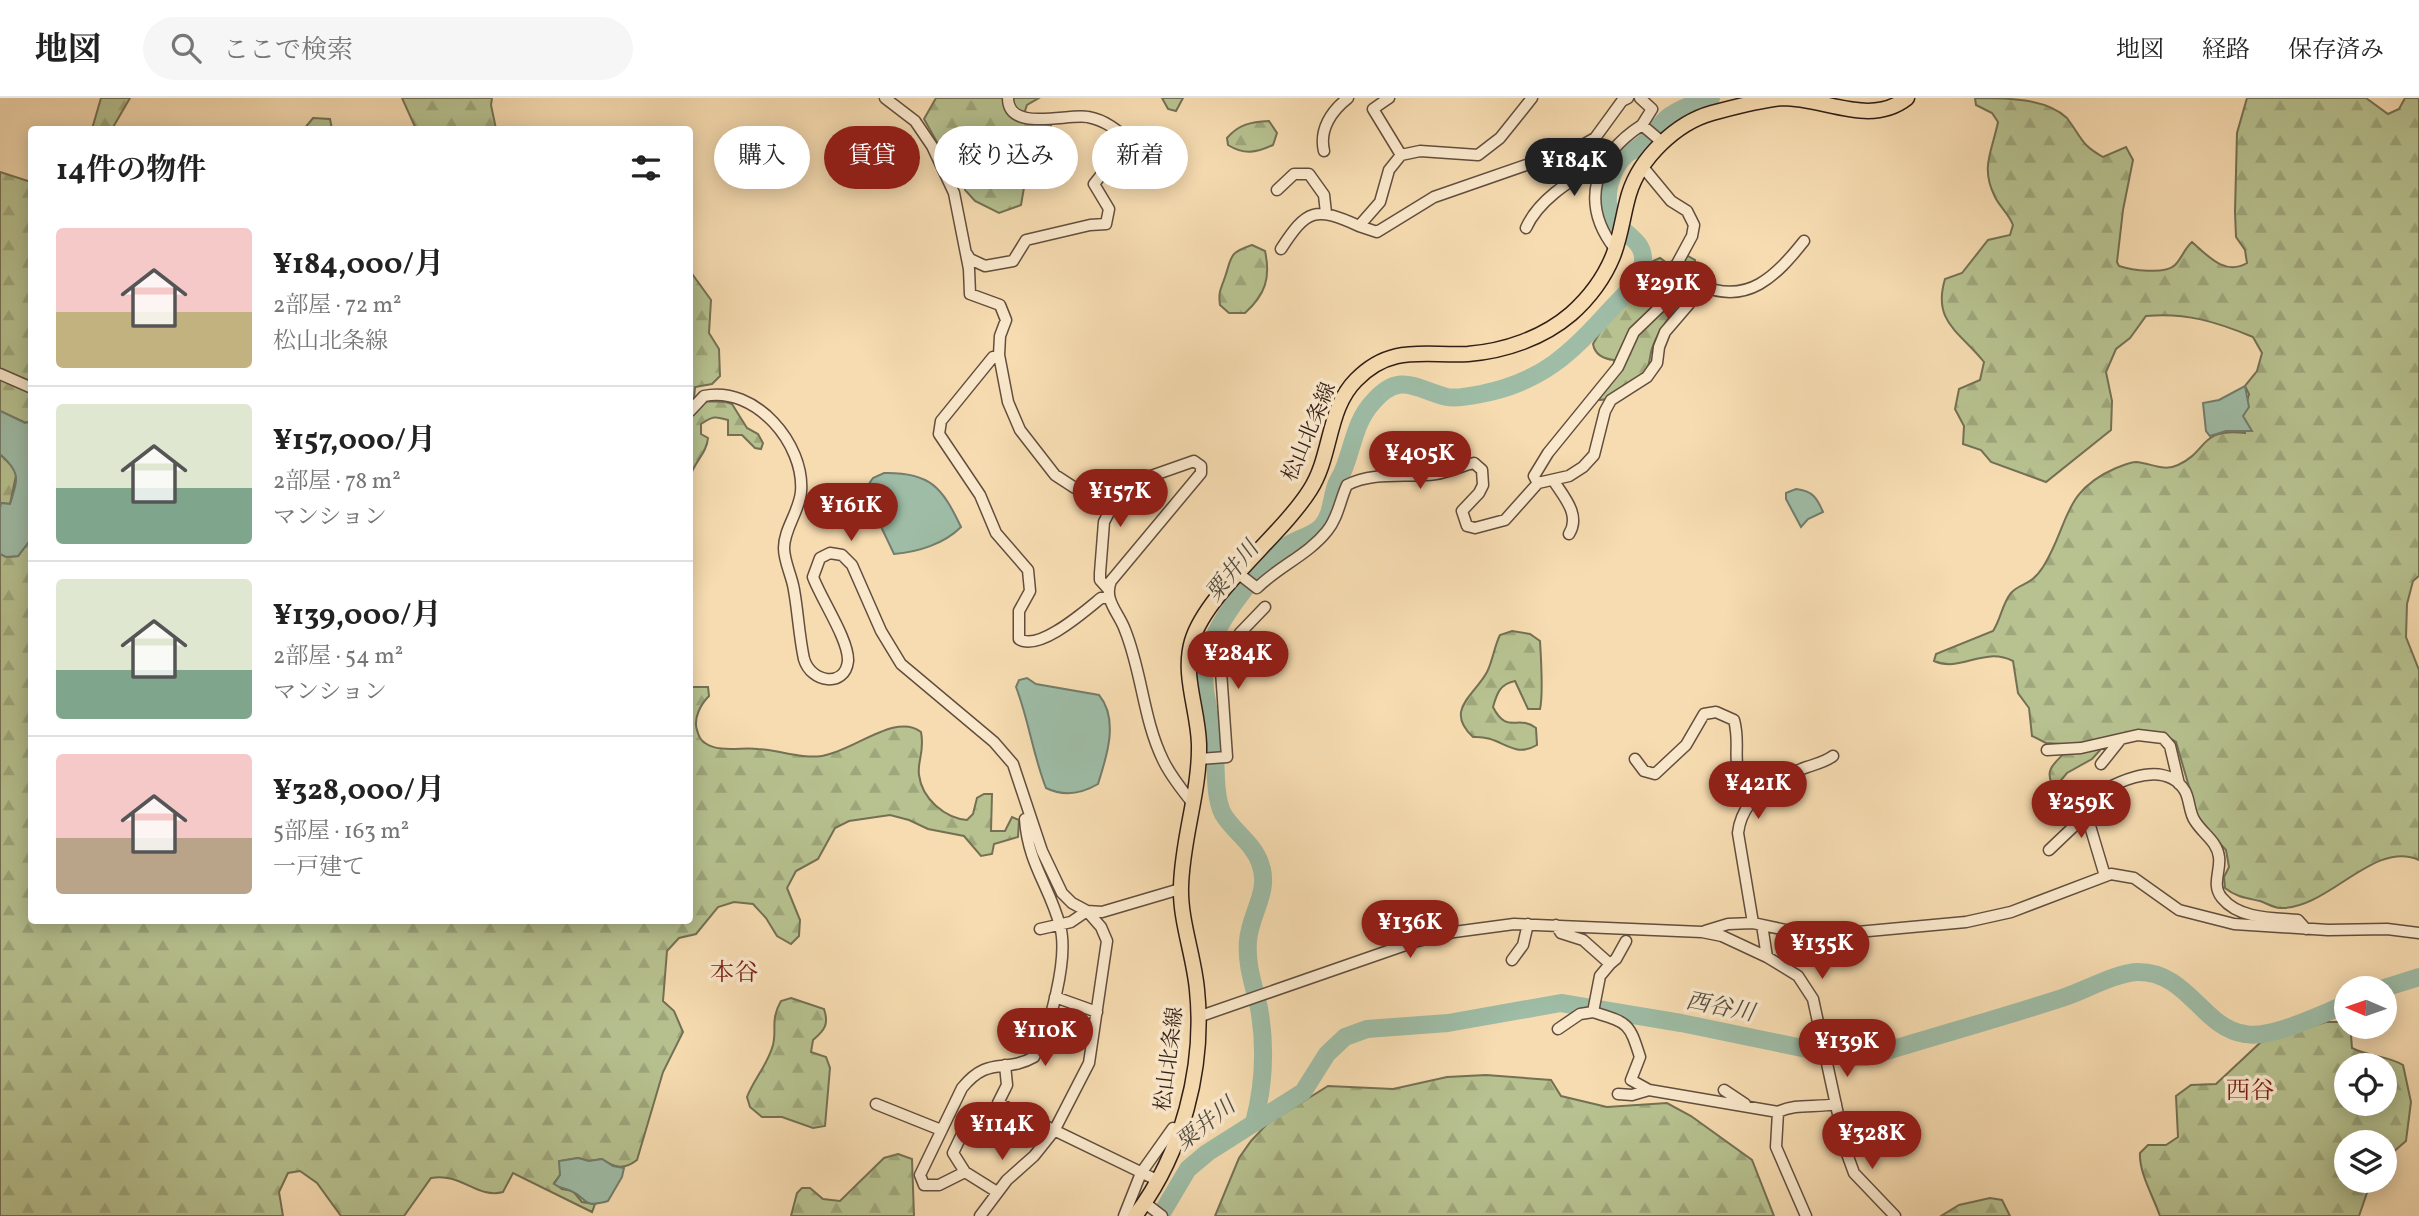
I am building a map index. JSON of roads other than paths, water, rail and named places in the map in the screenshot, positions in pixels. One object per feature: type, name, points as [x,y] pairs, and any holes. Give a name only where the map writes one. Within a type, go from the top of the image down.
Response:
[{"type":"main road","name":"松山北条線","points":[[1135,1216],[1147,1205],[1181,1131],[1189,1097],[1198,1017],[1195,974],[1180,889],[1204,759],[1189,677],[1189,653],[1198,625],[1247,580],[1316,480],[1336,415],[1354,382],[1380,362],[1403,354],[1482,352],[1515,345],[1550,329],[1589,295],[1601,279],[1617,245],[1630,190],[1660,140],[1708,114],[1766,101],[1803,99],[1862,111],[1882,110],[1907,98]]},
{"type":"street","points":[[885,98],[907,112],[932,146],[954,193],[971,294],[1000,305],[1006,320],[999,345],[1004,386],[1020,430],[1055,475],[1075,488],[1137,481]]},
{"type":"street","points":[[963,245],[970,259],[976,264],[985,266],[1013,261],[1026,240],[1090,225],[1106,224],[1109,209],[1094,184],[1108,165],[1129,167],[1142,181],[1152,177],[1149,163],[1142,152],[1103,120],[1069,116],[1031,120],[1016,114],[1008,103],[1008,98]]},
{"type":"street","points":[[1324,151],[1321,134],[1333,112],[1348,98]]},
{"type":"street","points":[[1389,98],[1373,109],[1401,155]]},
{"type":"street","points":[[1359,226],[1380,202],[1389,170],[1401,155],[1420,151],[1478,155],[1500,138],[1532,98]]},
{"type":"street","points":[[1281,249],[1298,224],[1308,215],[1326,213],[1377,232],[1434,197],[1581,146],[1595,138],[1622,101],[1628,98]]},
{"type":"street","points":[[1526,228],[1536,212],[1567,184],[1608,157],[1628,134],[1643,126],[1652,109],[1640,98]]},
{"type":"street","points":[[1643,126],[1660,140]]},
{"type":"street","points":[[1608,157],[1598,179],[1595,206],[1602,230],[1617,245]]},
{"type":"street","points":[[1538,482],[1534,477],[1549,453],[1618,367],[1634,332],[1660,307],[1672,274],[1692,236],[1694,225],[1688,211],[1671,201],[1642,166]]},
{"type":"street","points":[[1277,190],[1294,174],[1309,174],[1324,195],[1326,213]]},
{"type":"street","points":[[1247,580],[1257,588],[1270,575],[1303,554],[1329,530],[1347,485],[1352,482],[1386,475],[1405,477],[1436,474],[1474,463],[1482,470],[1483,485],[1462,511],[1462,518],[1467,526],[1475,528],[1505,520],[1538,482],[1569,476],[1594,455],[1605,411],[1611,400],[1647,377],[1657,363],[1658,347],[1665,332],[1689,304],[1693,288],[1700,285],[1718,292],[1732,292],[1764,283],[1778,274],[1804,241]]},
{"type":"street","points":[[1004,386],[997,377],[993,357],[998,328],[1006,320]]},
{"type":"street","points":[[993,357],[941,421],[939,434],[980,495],[996,533],[1021,558],[1028,570],[1030,591],[1019,611],[1019,639],[1031,643],[1044,638],[1108,593],[1111,581],[1201,473],[1201,466],[1194,461],[1183,463],[1121,489],[1104,522],[1100,580],[1108,593],[1125,630],[1142,699],[1164,761],[1194,805]]},
{"type":"street","points":[[0,374],[28,386]]},
{"type":"street","points":[[693,408],[704,396],[726,395],[760,411],[786,438],[800,471],[801,489],[784,549],[794,587],[805,660],[810,672],[818,679],[835,678],[844,671],[848,661],[845,648],[813,577],[820,558],[830,554],[842,555],[852,565],[881,631],[901,664],[914,678],[994,742],[1013,764],[1044,856],[1062,893],[1072,904],[1087,911],[1102,912],[1180,889]]},
{"type":"street","points":[[1553,480],[1572,511],[1574,526],[1569,534]]},
{"type":"street","points":[[1204,759],[1227,757],[1221,671],[1240,633],[1265,607]]},
{"type":"street","points":[[1635,759],[1644,771],[1655,774],[1686,745],[1704,714],[1726,715],[1734,720],[1737,731],[1736,774],[1744,786],[1758,794]]},
{"type":"street","points":[[2047,750],[2081,748],[2138,734],[2163,737],[2170,746],[2179,784],[2185,791],[2194,821],[2217,849],[2219,866],[2216,889],[2221,897],[2240,912],[2298,920],[2305,929]]},
{"type":"street","points":[[2101,764],[2122,738]]},
{"type":"street","points":[[1767,957],[1757,924],[1738,833],[1739,822],[1758,794],[1784,777],[1833,756]]},
{"type":"street","points":[[2091,810],[2083,804],[2096,793],[2146,774],[2154,774],[2179,784]]},
{"type":"street","points":[[965,1172],[939,1185],[924,1185],[920,1182],[921,1169],[970,1078],[982,1068],[1006,1065],[1034,1056],[1055,997],[1062,939],[1060,925],[1032,861],[1026,826],[1027,810]]},
{"type":"street","points":[[2049,850],[2091,810]]},
{"type":"street","points":[[2091,810],[2090,826],[2105,876]]},
{"type":"street","points":[[1032,861],[1044,856]]},
{"type":"street","points":[[1702,932],[1728,924],[1757,924],[1814,936],[1966,922],[2011,912],[2105,876],[2122,874],[2134,878],[2166,904],[2203,917],[2254,927],[2387,929],[2419,933]]},
{"type":"street","points":[[1041,929],[1060,925],[1087,911]]},
{"type":"street","points":[[980,1216],[997,1192],[1054,1131],[1089,1063],[1107,942],[1101,927],[1087,911]]},
{"type":"street","points":[[1512,960],[1523,945],[1528,924]]},
{"type":"street","points":[[1198,1017],[1454,932],[1488,926],[1556,925],[1702,932],[1722,936],[1767,957],[1798,976],[1807,986],[1854,1173],[1895,1216]]},
{"type":"street","points":[[1556,925],[1561,933],[1583,940],[1610,964]]},
{"type":"street","points":[[1594,1008],[1600,976],[1616,959],[1626,941]]},
{"type":"street","points":[[1055,997],[1097,1012]]},
{"type":"street","points":[[1558,1029],[1594,1008],[1628,1025],[1640,1057],[1631,1080],[1649,1090],[1778,1112],[1796,1105],[1815,1108],[1836,1104]]},
{"type":"street","points":[[1006,1065],[1007,1085],[998,1103],[1159,1181]]},
{"type":"street","points":[[1618,1094],[1632,1095],[1649,1090]]},
{"type":"street","points":[[1724,1090],[1746,1105]]},
{"type":"street","points":[[876,1104],[941,1130]]},
{"type":"street","points":[[1778,1112],[1776,1147],[1806,1216]]},
{"type":"street","points":[[1124,1216],[1140,1173],[1174,1128],[1181,1131]]},
{"type":"street","points":[[964,1130],[953,1153],[965,1172],[997,1192]]},
{"type":"street","points":[[1147,1205],[1162,1216]]},
{"type":"waterway","name":"粟井川","points":[[1254,1123],[1262,1080],[1263,1052],[1259,1008],[1249,967],[1248,941],[1262,893],[1263,873],[1253,850],[1223,814],[1218,797],[1214,739],[1204,680],[1207,656],[1213,639],[1234,603],[1260,570],[1285,547],[1313,533],[1324,523],[1358,426],[1367,409],[1383,392],[1392,387],[1409,385],[1447,397],[1460,397],[1502,389],[1521,382],[1538,374],[1568,353],[1626,293],[1640,274],[1643,260],[1640,247],[1620,228],[1609,209],[1608,192],[1616,167],[1667,118],[1711,98]]},
{"type":"waterway","name":"西谷川","points":[[1160,1216],[1188,1169],[1207,1153],[1303,1092],[1327,1054],[1345,1037],[1367,1029],[1448,1023],[1561,1003],[1681,1023],[1846,1057],[1867,1057],[2038,1006],[2137,972],[2155,974],[2169,980],[2217,1022],[2230,1030],[2245,1034],[2269,1033],[2334,1009]]},
{"type":"waterway","name":"西谷川","points":[[2398,984],[2419,977]]},
{"type":"district","name":"本谷","points":[[734,974]]},
{"type":"district","name":"西谷","points":[[2250,1092]]}]
